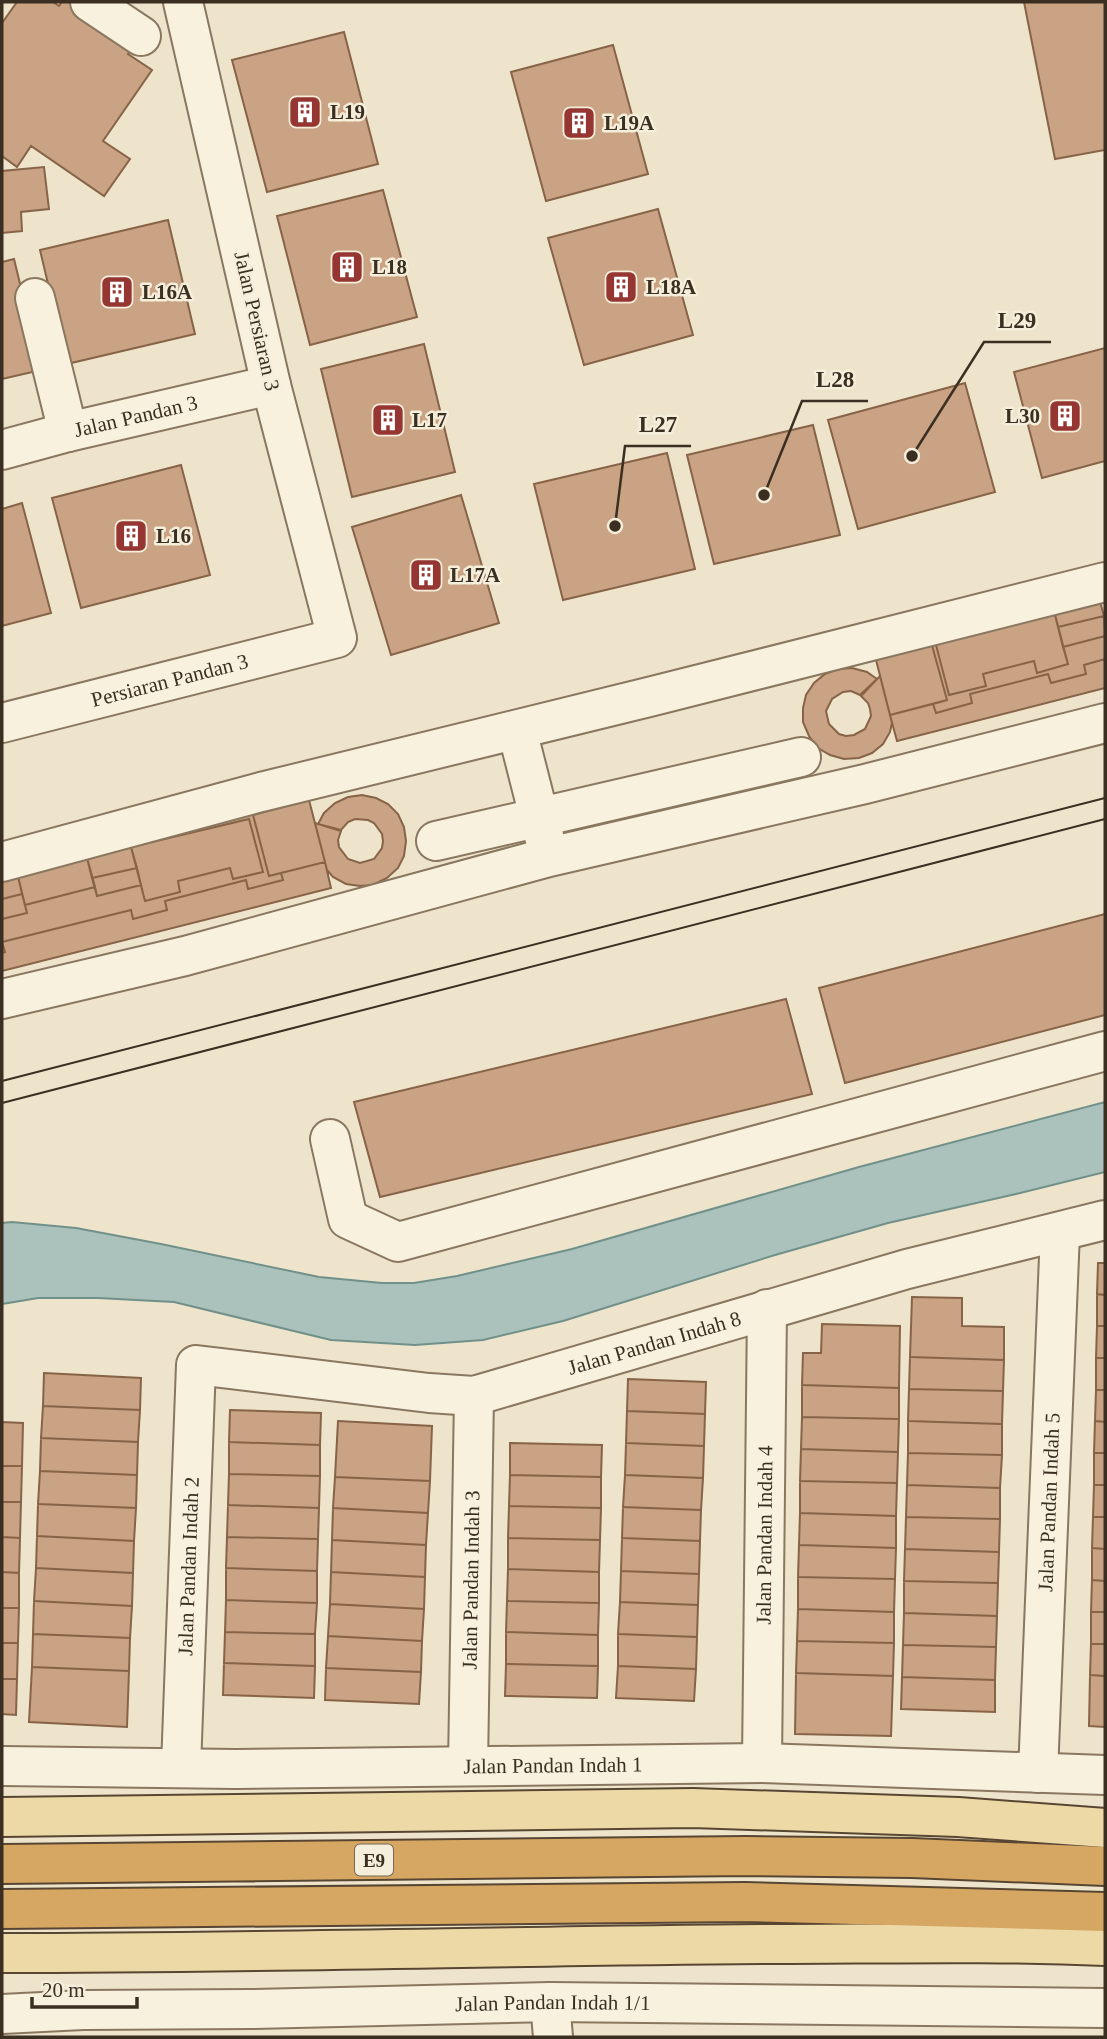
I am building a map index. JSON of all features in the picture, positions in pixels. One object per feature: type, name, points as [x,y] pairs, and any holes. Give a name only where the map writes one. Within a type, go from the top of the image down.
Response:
[{"type":"highway","name":"E9","points":[[2,1864],[746,1856],[912,1858],[1105,1866]]},
{"type":"highway","name":"E9","points":[[2,1909],[745,1902],[1105,1912]]},
{"type":"main road","points":[[2,1816],[693,1808],[958,1817],[1105,1828]]},
{"type":"main road","points":[[2,1953],[538,1946],[1105,1946]]},
{"type":"street","points":[[90,2],[141,36]]},
{"type":"street","name":"Jalan Persiaran 3","points":[[183,2],[271,385],[337,638]]},
{"type":"street","points":[[34,298],[68,432]]},
{"type":"street","name":"Jalan Pandan 3","points":[[2,450],[271,385]]},
{"type":"street","points":[[2,862],[261,792],[1105,582]]},
{"type":"street","name":"Persiaran Pandan 3","points":[[2,723],[337,638]]},
{"type":"street","points":[[2,999],[185,956],[549,857],[865,784],[1105,723]]},
{"type":"street","points":[[517,730],[549,857]]},
{"type":"street","points":[[436,841],[801,757]]},
{"type":"street","points":[[330,1139],[348,1219],[398,1241],[1105,1051]]},
{"type":"street","name":"Jalan Pandan Indah 8","points":[[196,1365],[474,1396],[907,1269],[1105,1220]]},
{"type":"street","name":"Jalan Pandan Indah 5","points":[[1038,1773],[1059,1232]]},
{"type":"street","name":"Jalan Pandan Indah 4","points":[[762,1763],[767,1309]]},
{"type":"street","name":"Jalan Pandan Indah 2","points":[[181,1767],[196,1365]]},
{"type":"street","name":"Jalan Pandan Indah 3","points":[[468,1766],[474,1396]]},
{"type":"street","name":"Jalan Pandan Indah 1","points":[[2,1766],[236,1769],[762,1763],[1105,1775]]},
{"type":"street","points":[[236,1769],[237,1813]]},
{"type":"street","name":"Jalan Pandan Indah 1/1","points":[[2,2014],[84,2024],[552,2020],[859,2022],[1105,2008]]},
{"type":"water","points":[[1105,1102],[1105,1172],[888,1223],[563,1321],[483,1340],[415,1345],[331,1340],[174,1302],[38,1298],[2,1304],[2,1223],[76,1228],[319,1277],[414,1283],[457,1276],[572,1249],[859,1167]]},
{"type":"building","points":[[17,2],[53,2],[59,6],[62,2],[91,2],[141,36],[128,54],[152,70],[103,141],[130,159],[104,196],[31,146],[17,167],[2,156],[2,23]]},
{"type":"building","points":[[1024,2],[1105,2],[1105,150],[1055,159]]},
{"type":"building","name":"L19","points":[[344,32],[378,164],[267,192],[232,60]]},
{"type":"building","name":"L19A","points":[[613,45],[648,174],[546,201],[511,72]]},
{"type":"building","points":[[44,167],[49,209],[21,212],[22,231],[2,233],[2,171]]},
{"type":"building","name":"L18","points":[[383,190],[417,317],[310,345],[277,216]]},
{"type":"building","name":"L18A","points":[[658,209],[693,335],[584,365],[548,238]]},
{"type":"building","name":"L16A","points":[[168,220],[195,334],[67,364],[40,250]]},
{"type":"building","points":[[14,259],[41,370],[2,379],[2,262]]},
{"type":"building","name":"L17","points":[[424,344],[455,472],[352,497],[321,369]]},
{"type":"building","name":"L30","points":[[1105,348],[1105,461],[1042,478],[1014,372]]},
{"type":"building","points":[[965,383],[995,492],[858,529],[828,420]]},
{"type":"building","points":[[813,425],[840,535],[714,564],[687,455]]},
{"type":"building","points":[[667,453],[695,569],[563,600],[534,484]]},
{"type":"building","name":"L16","points":[[181,465],[210,575],[81,608],[52,498]]},
{"type":"building","name":"L17A","points":[[461,495],[499,623],[391,655],[352,527]]},
{"type":"building","points":[[22,503],[51,613],[2,626],[2,509]]},
{"type":"building","points":[[1098,594],[1104,616],[1058,627],[1054,611],[935,641],[949,695],[986,686],[983,674],[1034,661],[1037,673],[1068,664],[1063,647],[1105,636],[1105,659],[1084,665],[1086,674],[1051,683],[1048,674],[970,694],[972,703],[936,713],[933,704],[947,700],[930,638]]},
{"type":"building","points":[[1054,611],[1068,664],[1037,673],[1034,661],[983,674],[986,686],[949,695],[935,641]]},
{"type":"building","points":[[1104,616],[1105,636],[1063,647],[1058,627]]},
{"type":"building","points":[[930,638],[947,700],[890,715],[874,652]]},
{"type":"building","points":[[1105,659],[1105,688],[897,741],[890,715],[933,704],[936,713],[972,703],[970,694],[1048,674],[1051,683],[1086,674],[1084,665]]},
{"type":"building","points":[[852,668],[867,672],[877,679],[860,695],[851,691],[843,692],[832,699],[826,711],[829,724],[839,734],[846,736],[865,729],[871,716],[868,703],[861,696],[880,676],[892,723],[883,744],[872,753],[859,758],[844,759],[818,748],[803,722],[803,708],[806,695],[814,683],[825,674]]},
{"type":"building","points":[[362,795],[376,798],[388,804],[398,814],[406,841],[404,856],[398,868],[373,885],[346,884],[327,870],[315,823],[318,824],[324,813],[335,803],[348,797]],"holes":[[[355,819],[368,820],[374,823],[382,834],[382,848],[374,859],[360,863],[348,859],[339,847],[341,831],[320,824],[341,830]]]},
{"type":"building","points":[[309,800],[325,862],[269,876],[253,815]]},
{"type":"building","points":[[266,809],[253,815],[269,876],[281,873],[283,880],[248,889],[246,880],[165,901],[167,910],[133,919],[131,910],[2,942],[2,919],[27,913],[25,905],[95,887],[97,896],[141,885],[145,901],[180,892],[178,881],[230,868],[233,879],[263,872],[249,819],[131,847],[137,868],[92,878],[86,854]]},
{"type":"building","points":[[249,819],[263,872],[233,879],[230,868],[178,881],[180,892],[145,901],[131,847]]},
{"type":"building","points":[[86,854],[95,887],[25,905],[17,872]]},
{"type":"building","points":[[325,862],[331,888],[2,971],[2,953],[5,952],[2,942],[131,910],[133,919],[167,910],[165,901],[246,880],[248,889],[283,880],[281,873]]},
{"type":"building","points":[[137,868],[141,885],[97,896],[92,878]]},
{"type":"building","points":[[17,872],[22,894],[2,899],[2,876]]},
{"type":"building","points":[[22,894],[27,913],[2,919],[2,899]]},
{"type":"building","points":[[1105,914],[1105,1015],[845,1083],[819,988]]},
{"type":"building","points":[[786,999],[812,1094],[380,1197],[354,1102]]},
{"type":"building","points":[[1098,1263],[1105,1263],[1105,1295],[1097,1294]]},
{"type":"building","points":[[1097,1294],[1105,1295],[1105,1326],[1097,1326]]},
{"type":"building","points":[[912,1297],[962,1298],[962,1326],[1004,1327],[1004,1360],[910,1357]]},
{"type":"building","points":[[822,1324],[900,1326],[899,1388],[802,1385],[803,1353],[821,1353]]},
{"type":"building","points":[[1097,1326],[1105,1326],[1105,1358],[1096,1358]]},
{"type":"building","points":[[910,1357],[1004,1360],[1003,1391],[909,1389]]},
{"type":"building","points":[[1096,1358],[1105,1358],[1105,1390],[1096,1390]]},
{"type":"building","points":[[44,1373],[141,1378],[140,1410],[43,1406]]},
{"type":"building","points":[[628,1379],[706,1382],[705,1414],[627,1411]]},
{"type":"building","points":[[802,1385],[899,1388],[899,1419],[802,1417]]},
{"type":"building","points":[[909,1389],[1003,1391],[1002,1424],[908,1421]]},
{"type":"building","points":[[1096,1390],[1105,1390],[1105,1422],[1095,1421]]},
{"type":"building","points":[[43,1406],[140,1410],[138,1442],[41,1438]]},
{"type":"building","points":[[230,1410],[321,1413],[320,1445],[229,1442]]},
{"type":"building","points":[[627,1411],[705,1414],[704,1446],[626,1443]]},
{"type":"building","points":[[802,1417],[899,1419],[898,1452],[801,1449]]},
{"type":"building","points":[[338,1421],[432,1426],[430,1481],[335,1477]]},
{"type":"building","points":[[908,1421],[1002,1424],[1002,1455],[908,1453]]},
{"type":"building","points":[[1095,1421],[1105,1422],[1105,1453],[1094,1453]]},
{"type":"building","points":[[2,1422],[23,1423],[22,1466],[2,1466]]},
{"type":"building","points":[[41,1438],[138,1442],[137,1475],[40,1471]]},
{"type":"building","points":[[229,1442],[320,1445],[320,1476],[229,1474]]},
{"type":"building","points":[[510,1443],[602,1445],[601,1477],[510,1475]]},
{"type":"building","points":[[626,1443],[704,1446],[703,1478],[625,1475]]},
{"type":"building","points":[[801,1449],[898,1452],[897,1483],[800,1481]]},
{"type":"building","points":[[908,1453],[1002,1455],[1000,1488],[907,1485]]},
{"type":"building","points":[[1094,1453],[1105,1453],[1105,1485],[1094,1485]]},
{"type":"building","points":[[2,1466],[22,1466],[21,1502],[2,1502]]},
{"type":"building","points":[[40,1471],[137,1475],[136,1508],[38,1504]]},
{"type":"building","points":[[229,1474],[320,1476],[319,1508],[228,1505]]},
{"type":"building","points":[[510,1475],[601,1477],[601,1508],[509,1506]]},
{"type":"building","points":[[625,1475],[703,1478],[701,1510],[623,1507]]},
{"type":"building","points":[[335,1477],[430,1481],[428,1513],[333,1508]]},
{"type":"building","points":[[800,1481],[897,1483],[896,1516],[800,1513]]},
{"type":"building","points":[[907,1485],[1000,1488],[1000,1519],[906,1517]]},
{"type":"building","points":[[1094,1485],[1105,1485],[1105,1517],[1093,1517]]},
{"type":"building","points":[[2,1502],[21,1502],[20,1538],[2,1537]]},
{"type":"building","points":[[38,1504],[136,1508],[134,1541],[37,1536]]},
{"type":"building","points":[[228,1505],[319,1508],[318,1539],[227,1537]]},
{"type":"building","points":[[509,1506],[601,1508],[600,1540],[508,1538]]},
{"type":"building","points":[[623,1507],[701,1510],[700,1541],[622,1538]]},
{"type":"building","points":[[333,1508],[428,1513],[426,1545],[332,1540]]},
{"type":"building","points":[[800,1513],[896,1516],[896,1548],[799,1545]]},
{"type":"building","points":[[906,1517],[1000,1519],[999,1552],[905,1549]]},
{"type":"building","points":[[1093,1517],[1105,1517],[1105,1549],[1092,1548]]},
{"type":"building","points":[[37,1536],[134,1541],[133,1573],[36,1568]]},
{"type":"building","points":[[2,1537],[20,1538],[19,1573],[2,1572]]},
{"type":"building","points":[[227,1537],[318,1539],[317,1571],[226,1568]]},
{"type":"building","points":[[508,1538],[600,1540],[599,1572],[508,1569]]},
{"type":"building","points":[[622,1538],[700,1541],[699,1574],[621,1571]]},
{"type":"building","points":[[332,1540],[426,1545],[425,1577],[331,1572]]},
{"type":"building","points":[[799,1545],[896,1548],[895,1579],[798,1577]]},
{"type":"building","points":[[1092,1548],[1105,1549],[1105,1581],[1092,1580]]},
{"type":"building","points":[[905,1549],[999,1552],[998,1583],[904,1581]]},
{"type":"building","points":[[36,1568],[133,1573],[132,1606],[34,1601]]},
{"type":"building","points":[[226,1568],[317,1571],[317,1603],[226,1600]]},
{"type":"building","points":[[508,1569],[599,1572],[599,1603],[507,1601]]},
{"type":"building","points":[[621,1571],[699,1574],[698,1605],[620,1602]]},
{"type":"building","points":[[2,1572],[19,1573],[19,1608],[2,1608]]},
{"type":"building","points":[[331,1572],[425,1577],[424,1609],[330,1604]]},
{"type":"building","points":[[798,1577],[895,1579],[894,1612],[798,1609]]},
{"type":"building","points":[[1092,1580],[1105,1581],[1105,1612],[1091,1612]]},
{"type":"building","points":[[904,1581],[998,1583],[997,1616],[904,1613]]},
{"type":"building","points":[[226,1600],[317,1603],[315,1634],[225,1632]]},
{"type":"building","points":[[34,1601],[132,1606],[130,1638],[33,1634]]},
{"type":"building","points":[[507,1601],[599,1603],[598,1635],[506,1632]]},
{"type":"building","points":[[620,1602],[698,1605],[697,1637],[618,1634]]},
{"type":"building","points":[[330,1604],[424,1609],[422,1641],[328,1636]]},
{"type":"building","points":[[2,1608],[19,1608],[18,1643],[2,1643]]},
{"type":"building","points":[[798,1609],[894,1612],[894,1643],[797,1641]]},
{"type":"building","points":[[1091,1612],[1105,1612],[1105,1644],[1091,1644]]},
{"type":"building","points":[[904,1613],[997,1616],[996,1647],[903,1645]]},
{"type":"building","points":[[225,1632],[315,1634],[315,1666],[224,1663]]},
{"type":"building","points":[[506,1632],[598,1635],[598,1666],[506,1664]]},
{"type":"building","points":[[33,1634],[130,1638],[129,1671],[32,1667]]},
{"type":"building","points":[[618,1634],[697,1637],[696,1669],[618,1666]]},
{"type":"building","points":[[328,1636],[422,1641],[421,1672],[326,1668]]},
{"type":"building","points":[[797,1641],[894,1643],[893,1676],[796,1673]]},
{"type":"building","points":[[2,1643],[18,1643],[17,1679],[2,1679]]},
{"type":"building","points":[[1091,1644],[1105,1644],[1105,1676],[1090,1675]]},
{"type":"building","points":[[903,1645],[996,1647],[995,1680],[902,1677]]},
{"type":"building","points":[[224,1663],[315,1666],[314,1698],[223,1695]]},
{"type":"building","points":[[506,1664],[598,1666],[597,1698],[505,1696]]},
{"type":"building","points":[[618,1666],[696,1669],[694,1701],[616,1698]]},
{"type":"building","points":[[32,1667],[129,1671],[127,1727],[29,1722]]},
{"type":"building","points":[[326,1668],[421,1672],[419,1704],[325,1700]]},
{"type":"building","points":[[796,1673],[893,1676],[891,1736],[795,1734]]},
{"type":"building","points":[[1090,1675],[1105,1676],[1105,1727],[1089,1726]]},
{"type":"building","points":[[902,1677],[995,1680],[995,1712],[901,1709]]},
{"type":"building","points":[[2,1679],[17,1679],[16,1715],[2,1714]]},
{"type":"tram line","points":[[2,1081],[1105,798]]},
{"type":"tram line","points":[[2,1103],[1105,819]]},
{"type":"place","name":"L19","points":[[305,112]]},
{"type":"place","name":"L19A","points":[[579,123]]},
{"type":"place","name":"L18","points":[[347,267]]},
{"type":"place","name":"L18A","points":[[621,287]]},
{"type":"place","name":"L16A","points":[[117,292]]},
{"type":"place","name":"L30","points":[[1065,416]]},
{"type":"place","name":"L17","points":[[388,420]]},
{"type":"place","name":"L29","points":[[912,456]]},
{"type":"place","name":"L28","points":[[764,495]]},
{"type":"place","name":"L27","points":[[615,526]]},
{"type":"place","name":"L16","points":[[131,536]]},
{"type":"place","name":"L17A","points":[[426,575]]}]
